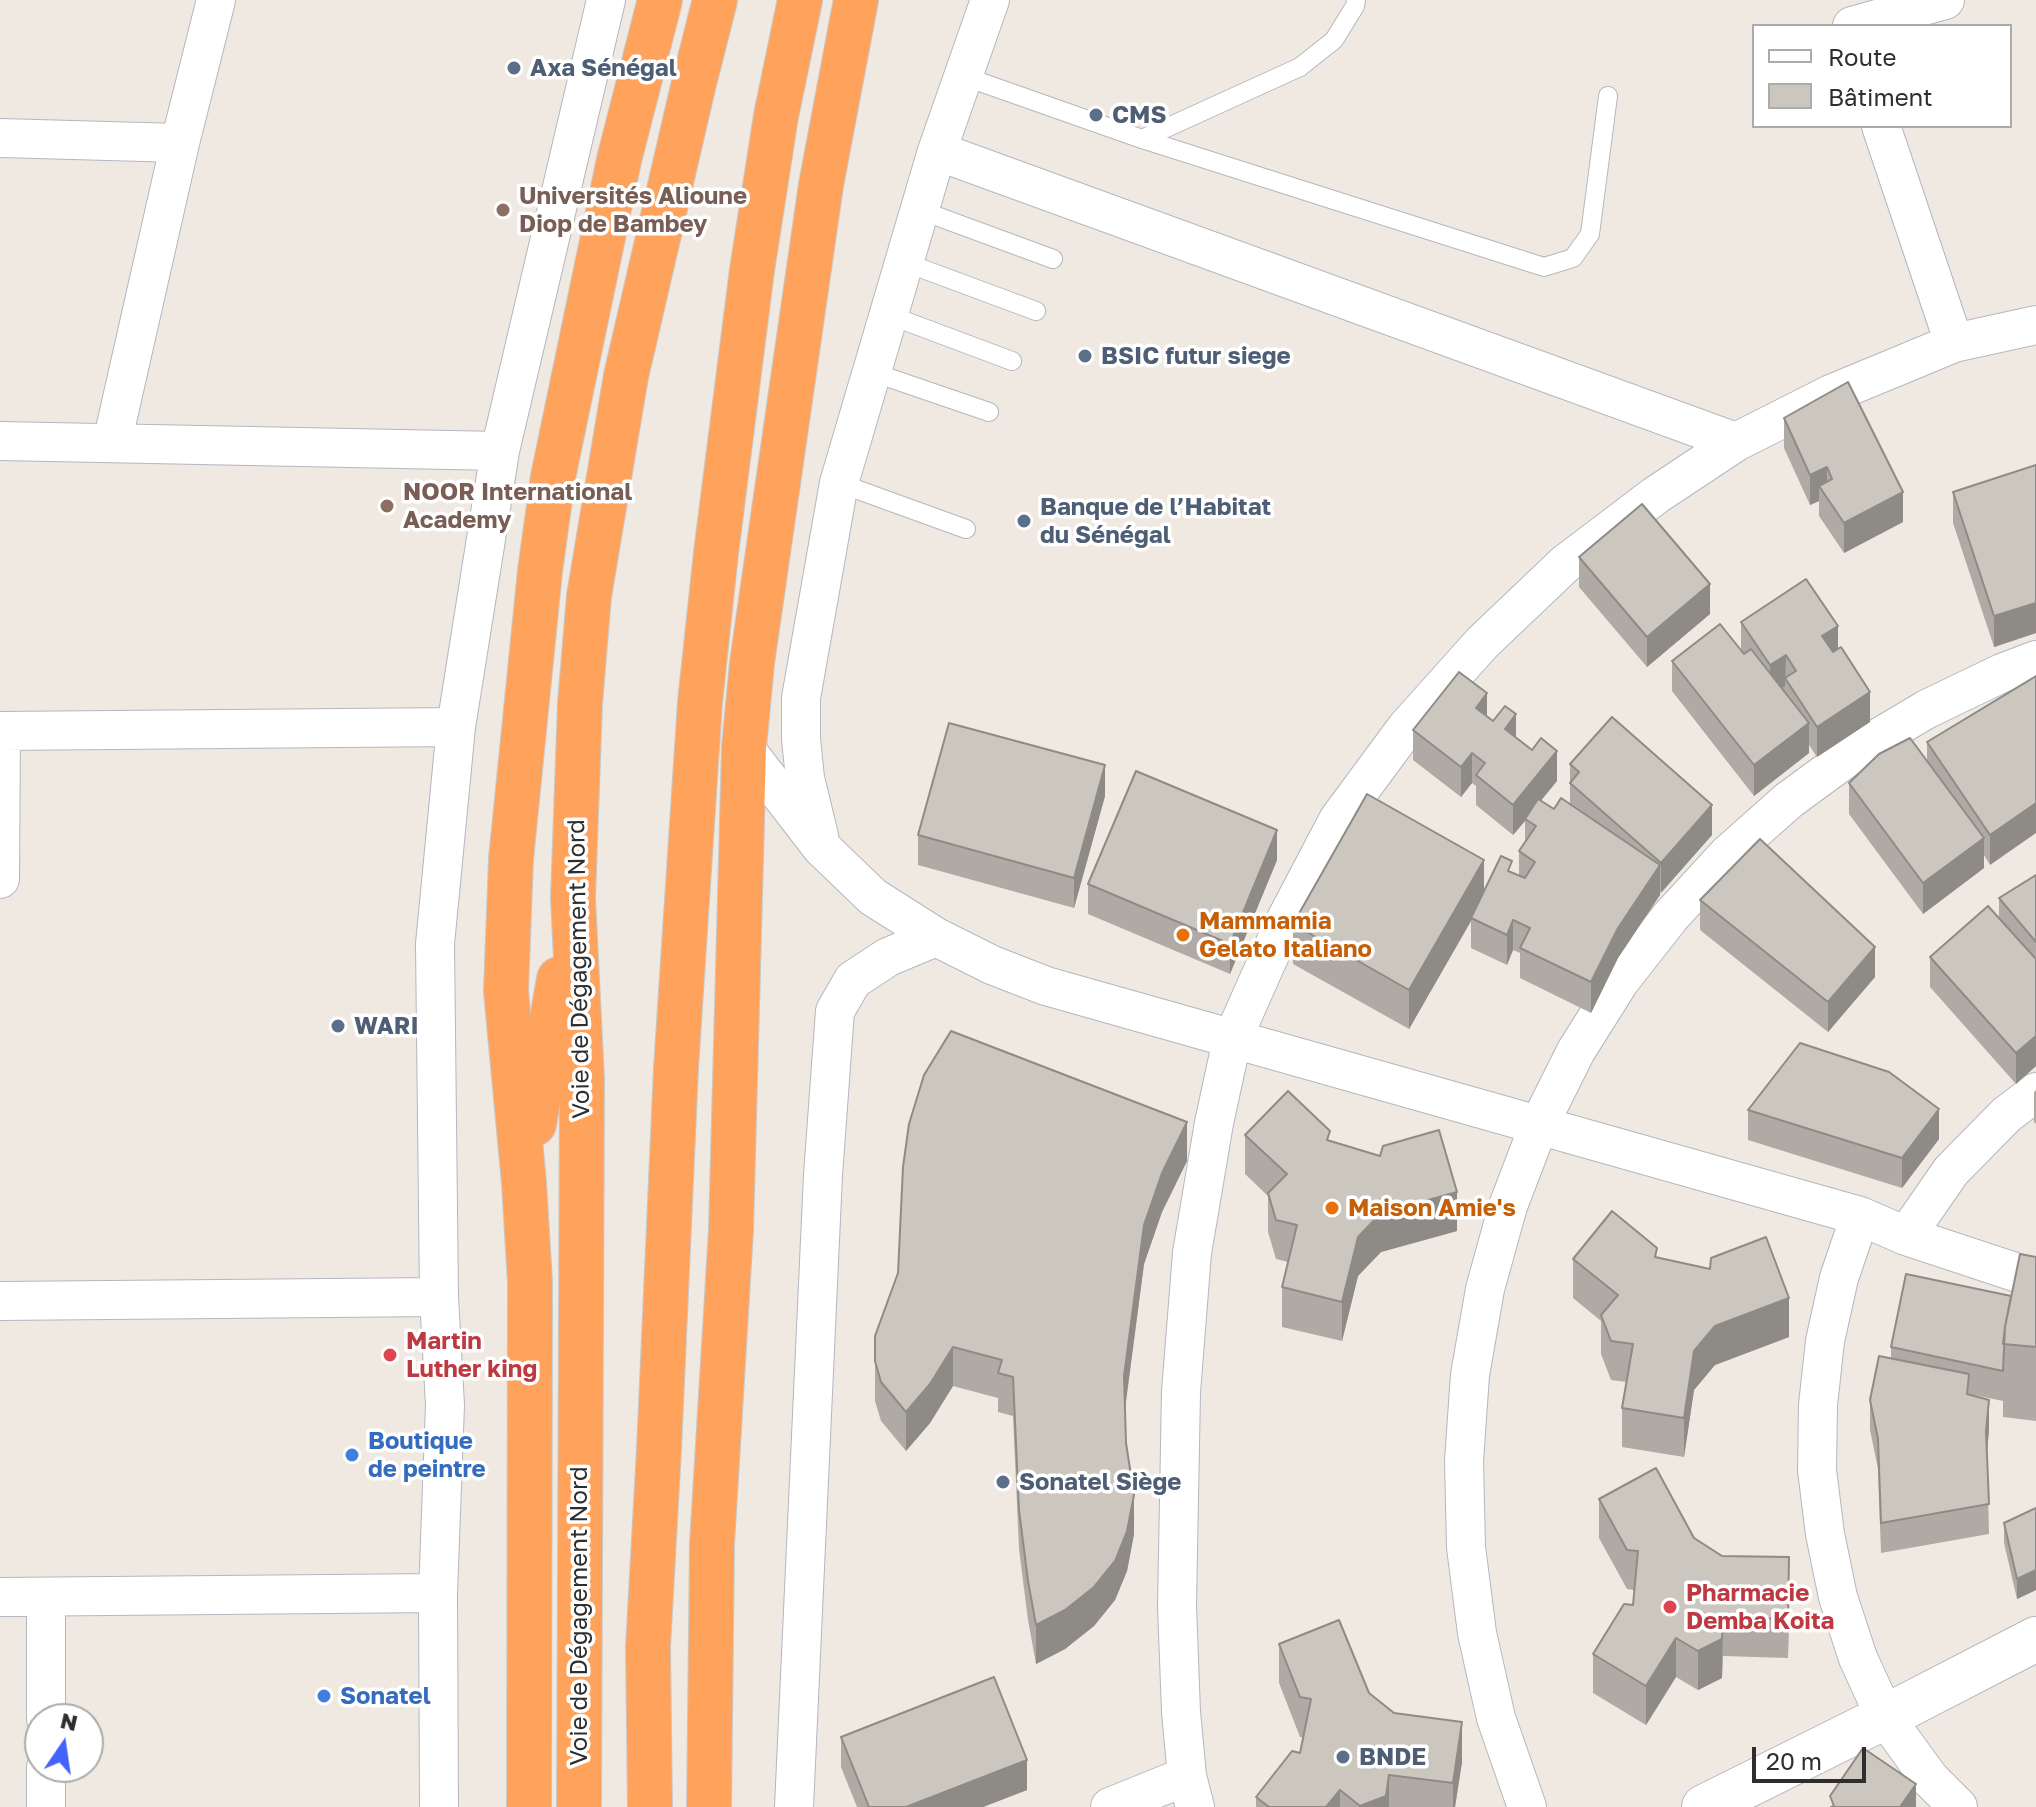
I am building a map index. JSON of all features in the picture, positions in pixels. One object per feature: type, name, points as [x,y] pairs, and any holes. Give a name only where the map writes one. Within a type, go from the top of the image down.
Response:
[{"type":"highway","points":[[529,1807],[530,1282],[506,991],[511,859],[540,571],[553,477],[619,160],[660,0]]},
{"type":"highway","name":"Voie de Dégagement Nord","points":[[579,1807],[582,1080],[573,898],[580,703],[589,596],[626,376],[715,0]]},
{"type":"highway","points":[[650,1807],[648,1647],[676,1068],[700,702],[752,270],[776,116],[800,0]]},
{"type":"highway","points":[[709,1807],[712,1544],[731,1215],[744,747],[752,663],[821,185],[856,0]]},
{"type":"highway","points":[[524,1183],[573,898]]},
{"type":"highway","points":[[676,1068],[723,1371]]},
{"type":"street","points":[[112,443],[216,0]]},
{"type":"street","points":[[439,1807],[438,1593],[445,1405],[439,1297],[435,944],[456,727],[500,451],[606,0]]},
{"type":"street","points":[[821,847],[805,778],[801,698],[839,483],[937,151],[990,0]]},
{"type":"street","points":[[1839,0],[1848,24]]},
{"type":"street","points":[[1856,24],[1945,0]]},
{"type":"street","points":[[1882,128],[1954,343]]},
{"type":"street","points":[[0,138],[180,143]]},
{"type":"street","points":[[937,151],[1736,442]]},
{"type":"street","points":[[1110,1807],[1191,1792],[1181,1712],[1177,1606],[1181,1392],[1192,1253],[1232,1040],[1284,923],[1338,820],[1406,728],[1482,643],[1565,564],[1656,495],[1736,442],[1831,394],[1954,343],[2036,325]]},
{"type":"street","points":[[0,441],[500,451]]},
{"type":"street","points":[[1527,1807],[1496,1718],[1477,1633],[1466,1547],[1464,1461],[1470,1375],[1485,1289],[1508,1206],[1539,1125],[1576,1051],[1620,981],[1671,916],[1727,855],[1789,800],[1856,751],[1927,709],[2036,660]]},
{"type":"street","points":[[0,879],[0,731],[456,727]]},
{"type":"street","points":[[744,747],[821,847],[873,897],[936,937],[992,965],[1046,986],[1232,1040],[1860,1216],[1906,1236],[2036,1279]]},
{"type":"street","points":[[794,1807],[823,1175],[835,1011],[853,980],[888,957],[936,937]]},
{"type":"street","points":[[1906,1236],[1951,1171],[2006,1115],[2036,1092]]},
{"type":"street","points":[[1860,1216],[1839,1278],[1825,1341],[1818,1405],[1817,1470],[1825,1534],[1838,1597],[1858,1658],[1885,1717],[1930,1779],[1958,1807]]},
{"type":"street","points":[[0,1301],[439,1297]]},
{"type":"street","points":[[0,1597],[438,1593]]},
{"type":"street","points":[[46,1597],[46,1703]]},
{"type":"street","points":[[1704,1807],[2036,1639]]},
{"type":"street","points":[[46,1783],[46,1807]]},
{"type":"lane","points":[[1142,139],[1300,67],[1334,40],[1356,0]]},
{"type":"lane","points":[[963,76],[1142,139],[1544,267],[1573,258],[1590,234],[1608,96]]},
{"type":"lane","points":[[920,210],[1053,259]]},
{"type":"lane","points":[[904,262],[1036,311]]},
{"type":"lane","points":[[889,315],[1012,361]]},
{"type":"lane","points":[[872,372],[989,412]]},
{"type":"lane","points":[[839,483],[966,529]]},
{"type":"building","points":[[1848,382],[1903,492],[1844,523],[1819,486],[1832,479],[1827,467],[1810,475],[1784,418]]},
{"type":"building","points":[[2036,465],[2036,603],[1994,616],[1953,492]]},
{"type":"building","points":[[1642,504],[1710,584],[1647,637],[1579,557]]},
{"type":"building","points":[[1806,579],[1838,626],[1822,636],[1833,652],[1841,647],[1870,692],[1817,727],[1785,678],[1796,671],[1786,655],[1770,665],[1741,622]]},
{"type":"building","points":[[1720,624],[1744,654],[1751,649],[1809,723],[1754,765],[1672,661]]},
{"type":"building","points":[[1459,672],[1487,693],[1476,708],[1493,721],[1505,706],[1516,714],[1505,729],[1532,750],[1541,738],[1557,751],[1513,805],[1476,775],[1485,763],[1472,753],[1461,767],[1413,730]]},
{"type":"building","points":[[2036,676],[2036,803],[1990,835],[1927,742]]},
{"type":"building","points":[[1612,717],[1712,805],[1661,863],[1570,783],[1579,772],[1570,764]]},
{"type":"building","points":[[949,723],[1105,765],[1074,878],[918,835]]},
{"type":"building","points":[[1910,738],[1984,838],[1923,883],[1849,783],[1879,754]]},
{"type":"building","points":[[1136,771],[1277,830],[1230,944],[1088,884]]},
{"type":"building","points":[[1367,794],[1484,860],[1409,990],[1293,924]]},
{"type":"building","points":[[1561,798],[1660,865],[1618,928],[1591,982],[1520,948],[1530,928],[1513,920],[1507,935],[1471,918],[1501,856],[1512,861],[1508,871],[1525,878],[1535,862],[1519,851],[1536,826],[1525,819],[1538,799],[1554,809]]},
{"type":"building","points":[[1760,839],[1875,947],[1828,1002],[1700,900]]},
{"type":"building","points":[[2036,875],[2036,942],[1999,898]]},
{"type":"building","points":[[1988,906],[2036,959],[2036,1036],[2016,1053],[1930,957]]},
{"type":"building","points":[[951,1031],[1187,1122],[1162,1173],[1144,1225],[1124,1376],[1126,1443],[1134,1495],[1127,1531],[1115,1561],[1094,1587],[1065,1610],[1036,1625],[1019,1510],[1013,1377],[998,1373],[1002,1360],[953,1347],[930,1384],[906,1412],[881,1382],[875,1361],[875,1336],[898,1273],[903,1167],[909,1124],[924,1075]]},
{"type":"building","points":[[1800,1043],[1889,1072],[1939,1109],[1902,1158],[1748,1110]]},
{"type":"building","points":[[1288,1091],[1330,1131],[1327,1140],[1380,1156],[1383,1146],[1439,1130],[1457,1192],[1381,1213],[1358,1237],[1342,1302],[1282,1287],[1297,1225],[1276,1220],[1268,1193],[1287,1174],[1245,1135]]},
{"type":"building","points":[[1612,1211],[1657,1248],[1655,1257],[1710,1269],[1711,1258],[1766,1237],[1789,1298],[1715,1326],[1694,1351],[1684,1418],[1622,1408],[1633,1344],[1611,1341],[1601,1315],[1618,1295],[1573,1259]]},
{"type":"building","points":[[2020,1254],[2036,1257],[2036,1347],[2003,1344]]},
{"type":"building","points":[[1906,1274],[2011,1296],[2005,1327],[2003,1371],[1891,1347]]},
{"type":"building","points":[[1879,1356],[1969,1374],[1967,1394],[1989,1400],[1986,1431],[1989,1504],[1881,1523],[1878,1439],[1870,1400]]},
{"type":"building","points":[[1656,1468],[1694,1538],[1722,1556],[1789,1557],[1788,1619],[1723,1617],[1722,1639],[1698,1651],[1676,1638],[1646,1686],[1593,1654],[1624,1604],[1633,1605],[1638,1551],[1627,1550],[1599,1499]]},
{"type":"building","points":[[2036,1508],[2036,1570],[2017,1579],[2004,1523]]},
{"type":"building","points":[[1339,1620],[1369,1693],[1394,1713],[1462,1722],[1453,1783],[1389,1775],[1386,1796],[1360,1806],[1340,1790],[1326,1807],[1269,1807],[1256,1797],[1292,1751],[1300,1753],[1311,1699],[1300,1697],[1279,1644]]},
{"type":"building","points":[[994,1677],[1027,1760],[906,1807],[869,1807],[841,1737]]},
{"type":"building","points":[[1863,1748],[1916,1784],[1900,1807],[1831,1807],[1834,1806],[1830,1796]]},
{"type":"place","name":"Axa Sénégal","points":[[514,68]]},
{"type":"place","name":"CMS","points":[[1096,115]]},
{"type":"place","name":"Universités Alioune Diop de Bambey","points":[[503,210]]},
{"type":"place","name":"BSIC futur siege","points":[[1085,356]]},
{"type":"place","name":"NOOR International Academy","points":[[387,506]]},
{"type":"place","name":"Banque de l’Habitat du Sénégal","points":[[1024,521]]},
{"type":"place","name":"Mammamia Gelato Italiano","points":[[1183,935]]},
{"type":"place","name":"WARI","points":[[338,1026]]},
{"type":"place","name":"Maison Amie's","points":[[1332,1208]]},
{"type":"place","name":"Martin Luther king","points":[[390,1355]]},
{"type":"place","name":"Boutique de peintre","points":[[352,1455]]},
{"type":"place","name":"Sonatel Siège","points":[[1003,1482]]},
{"type":"place","name":"Pharmacie Demba Koita","points":[[1670,1607]]},
{"type":"place","name":"Sonatel","points":[[324,1696]]},
{"type":"place","name":"BNDE","points":[[1343,1757]]}]
